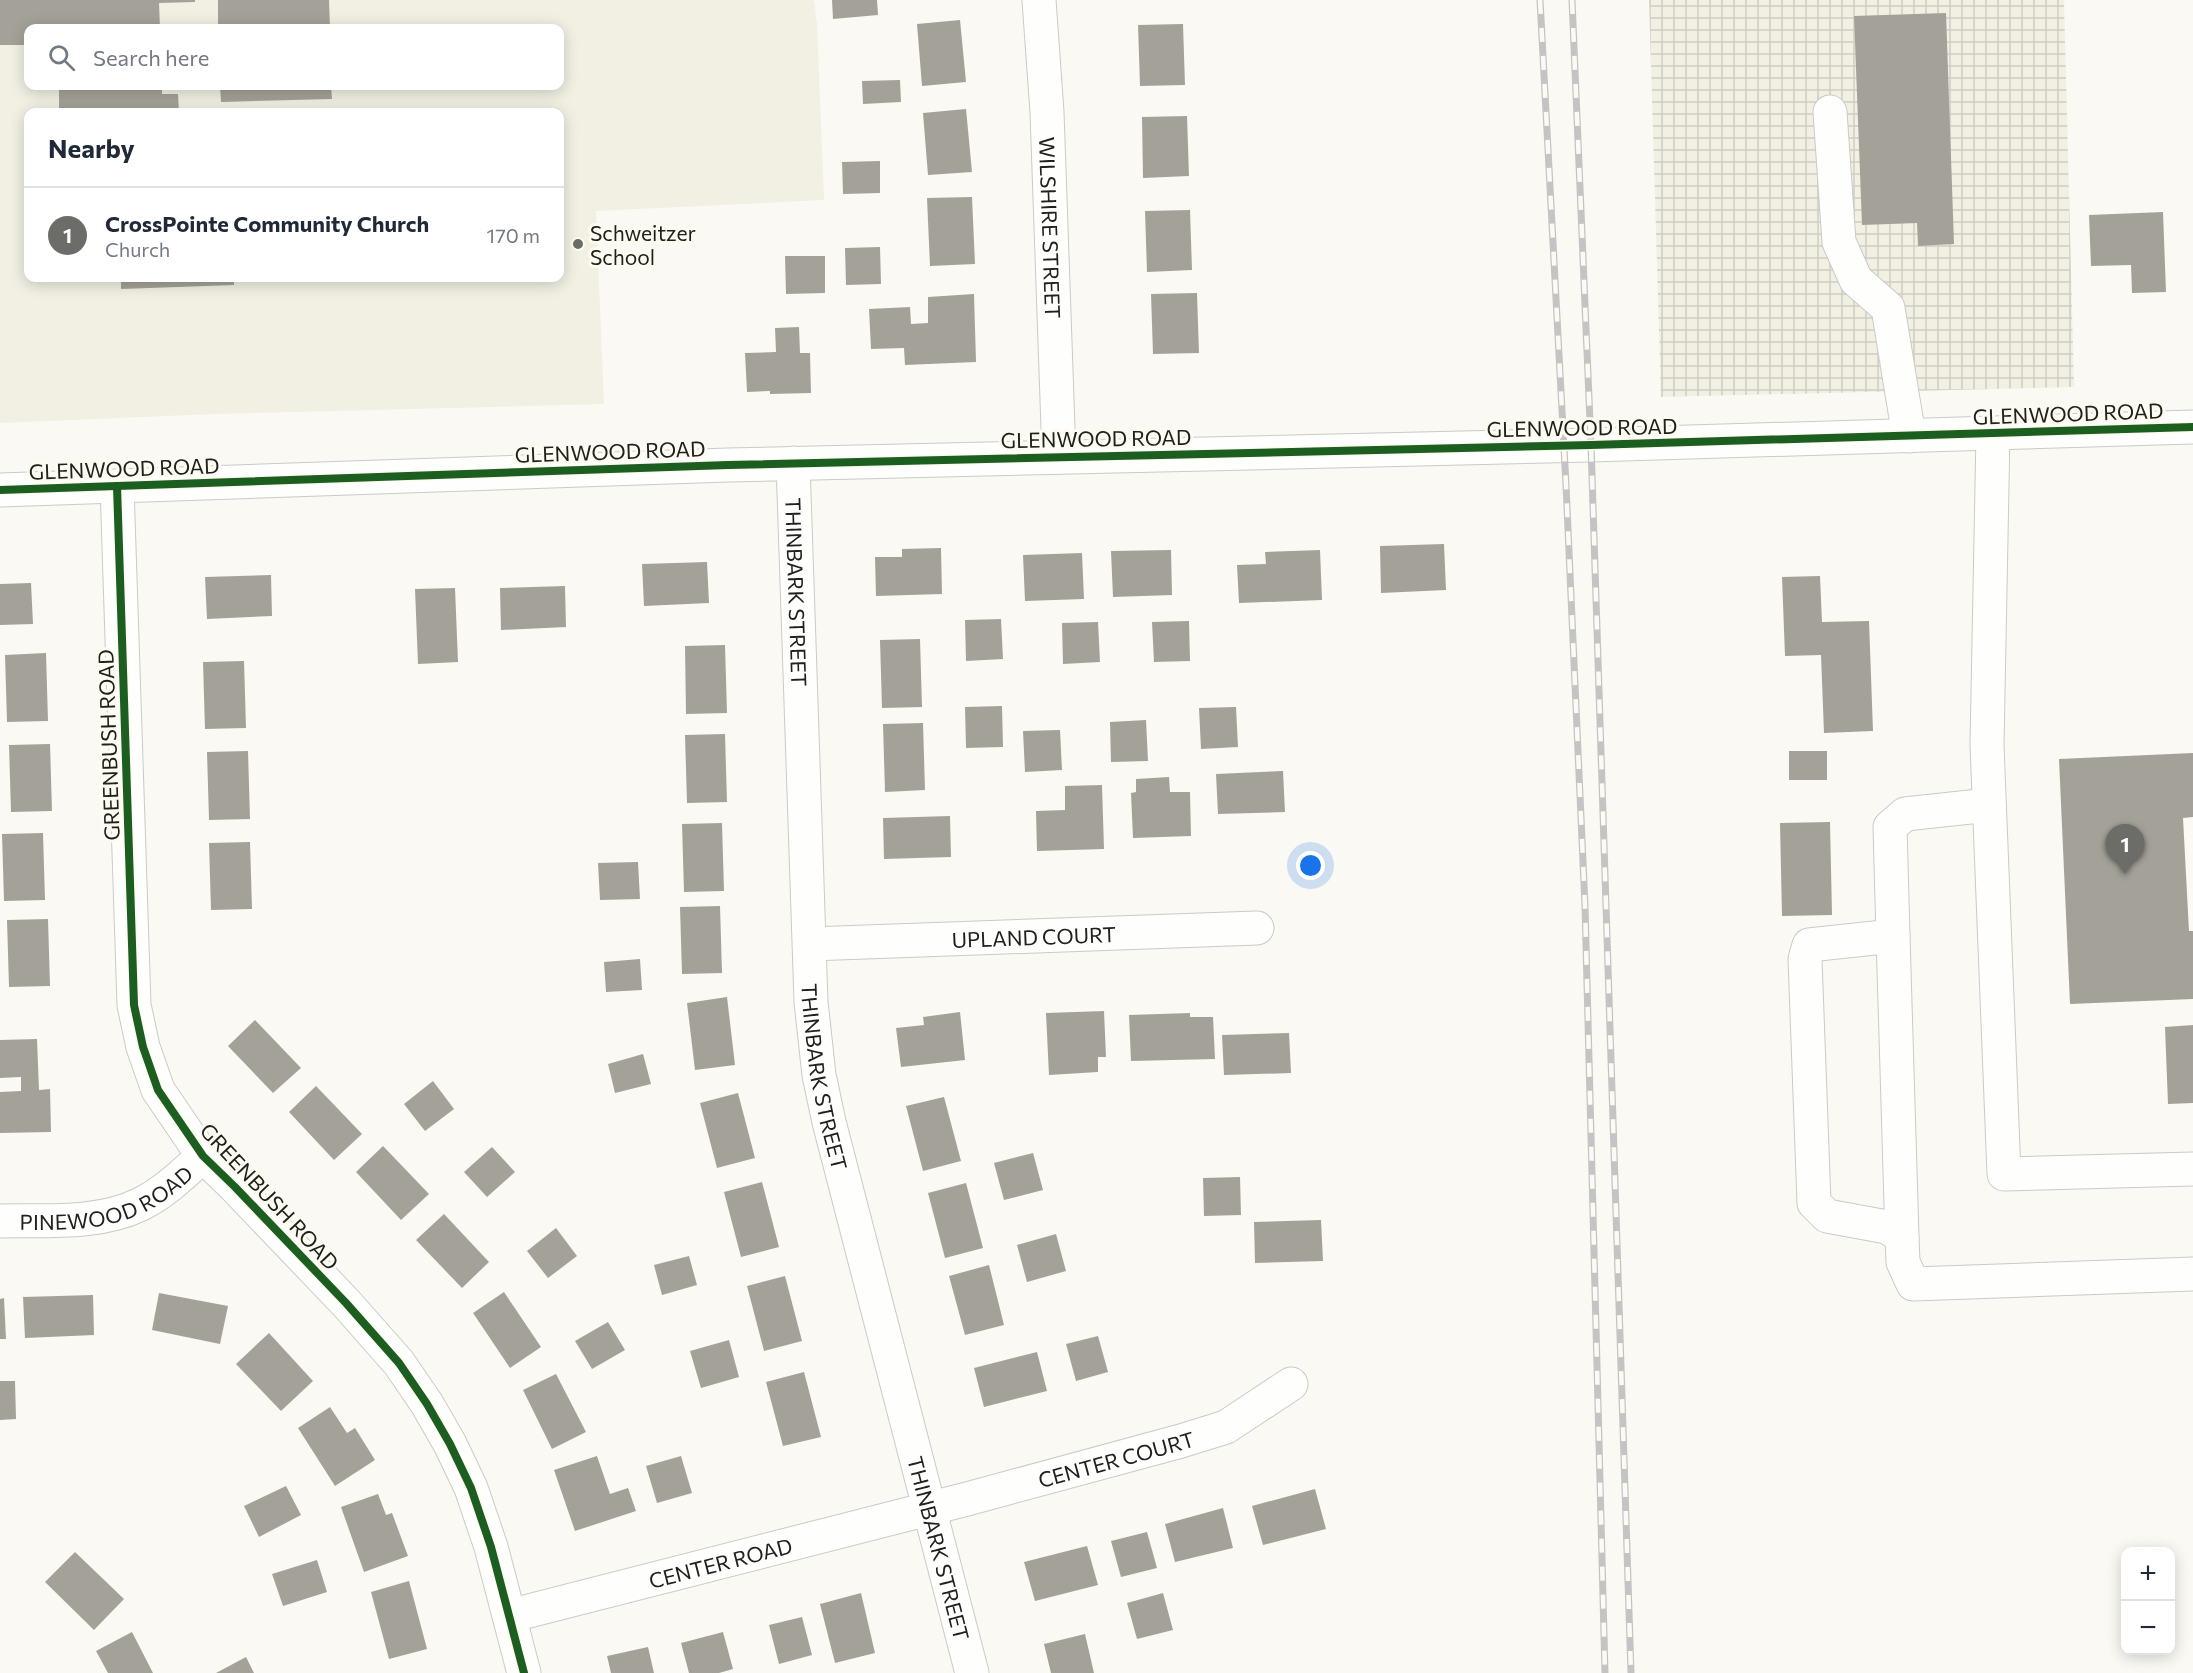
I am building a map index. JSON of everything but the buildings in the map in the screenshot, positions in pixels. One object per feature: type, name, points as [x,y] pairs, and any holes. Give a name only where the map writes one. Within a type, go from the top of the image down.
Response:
[{"type":"street","name":"WILSHIRE STREET","points":[[1039,0],[1047,112],[1059,457]]},
{"type":"street","points":[[1830,112],[1839,242],[1856,280],[1888,308],[1909,436]]},
{"type":"street","name":"GLENWOOD ROAD","points":[[0,490],[794,463],[1993,434],[2193,427]]},
{"type":"street","points":[[1993,434],[1987,745],[2004,1174],[2193,1169]]},
{"type":"street","name":"THINBARK STREET","points":[[794,463],[811,1002],[819,1075],[829,1122],[972,1673]]},
{"type":"street","name":"GREENBUSH ROAD","points":[[117,486],[134,1005],[142,1047],[158,1090],[180,1126],[203,1156],[251,1204],[399,1363],[450,1444],[471,1488],[491,1547],[524,1673]]},
{"type":"street","points":[[1989,805],[1905,814],[1890,828],[1903,1262],[1912,1284],[2193,1274]]},
{"type":"street","name":"UPLAND COURT","points":[[810,944],[1257,928]]},
{"type":"street","points":[[1893,936],[1809,945],[1805,959],[1814,1203],[1827,1216],[1887,1227],[1902,1237]]},
{"type":"street","name":"PINEWOOD ROAD","points":[[0,1221],[96,1218],[123,1211],[142,1204],[178,1179],[203,1156]]},
{"type":"street","name":"CENTER COURT","points":[[929,1508],[1226,1427],[1291,1384]]},
{"type":"street","name":"CENTER ROAD","points":[[509,1616],[929,1508]]},
{"type":"shaded area","name":"Schweitzer School","points":[[0,0],[814,0],[824,200],[596,211],[604,404],[214,414],[0,423]]},
{"type":"shaded area","points":[[1649,0],[2064,0],[2074,387],[1661,397]]},
{"type":"railway","points":[[1540,0],[1566,485],[1585,906],[1605,1673]]},
{"type":"railway","points":[[1572,0],[1591,445],[1631,1673]]},
{"type":"cycle path","points":[[0,490],[728,465],[1591,445],[2193,427]]},
{"type":"cycle path","points":[[117,486],[134,1005],[143,1047],[158,1090],[203,1156],[346,1303],[399,1363],[427,1404],[450,1444],[471,1488],[491,1547],[524,1673]]},
{"type":"place","name":"Schweitzer School","points":[[578,244]]},
{"type":"place","name":"CrossPointe Community Church","points":[[2125,874]]}]
